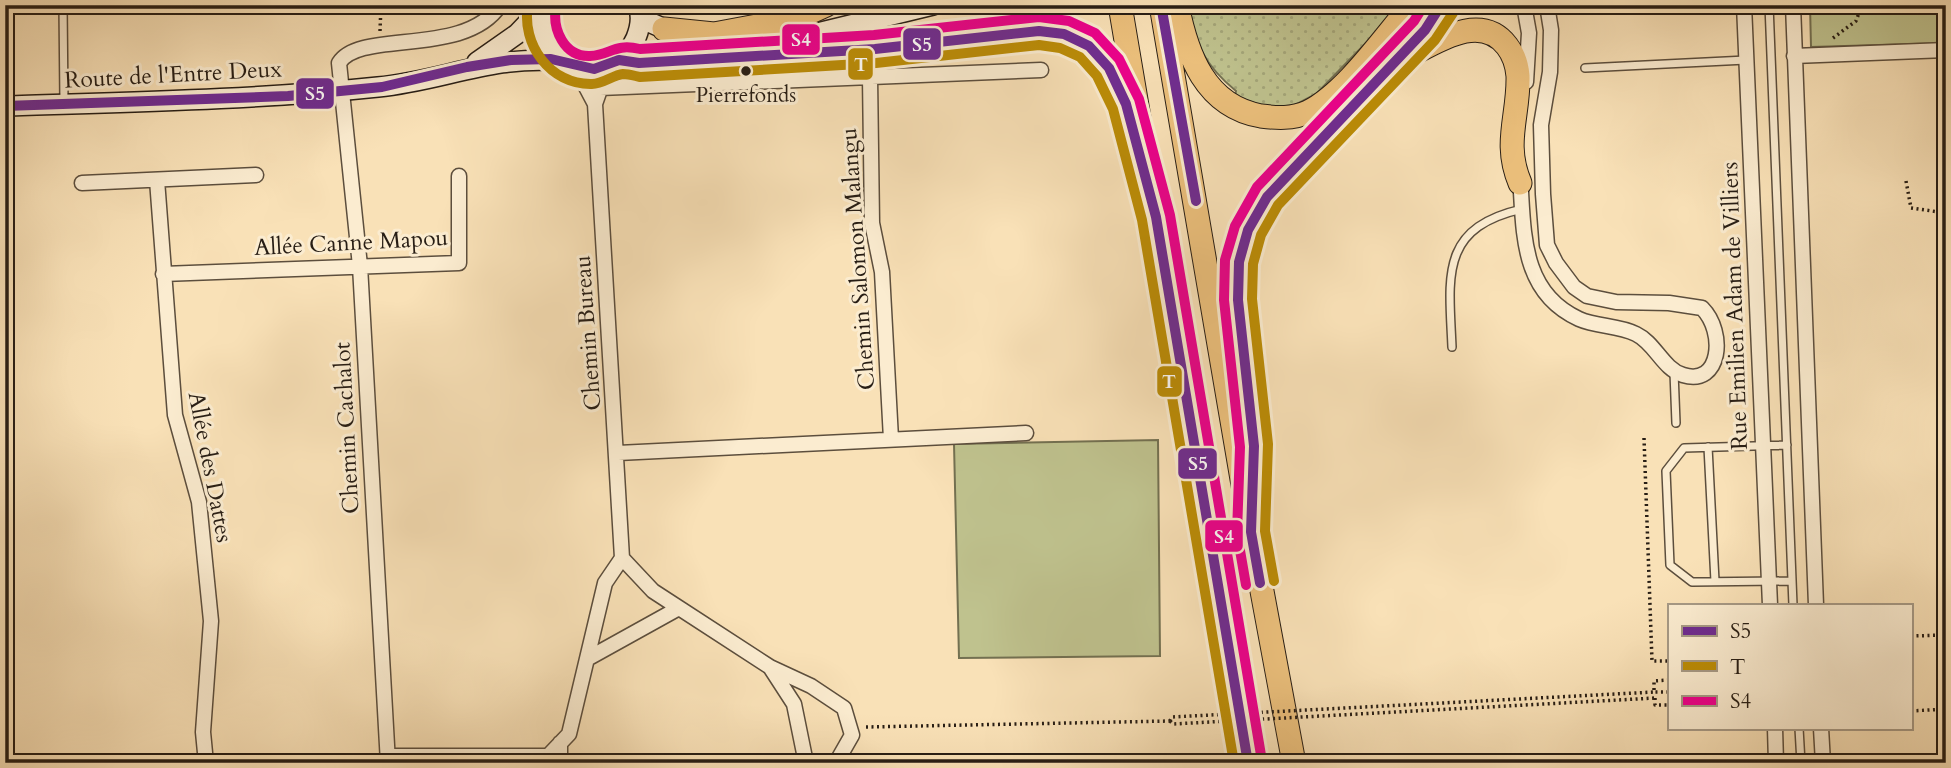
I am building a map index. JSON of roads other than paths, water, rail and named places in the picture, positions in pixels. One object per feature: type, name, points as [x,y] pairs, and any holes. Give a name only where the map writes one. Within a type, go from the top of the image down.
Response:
[{"type":"highway","points":[[664,29],[713,34],[795,19],[826,5]]},
{"type":"highway","points":[[1120,5],[1248,763]]},
{"type":"highway","points":[[1161,5],[1251,532],[1294,763]]},
{"type":"highway","points":[[1177,5],[1198,72],[1215,96],[1248,114],[1280,119],[1308,112],[1330,94],[1347,79],[1412,5]]},
{"type":"highway","points":[[1251,532],[1254,446],[1238,300],[1239,262],[1248,230],[1267,197],[1425,30],[1441,5]]},
{"type":"highway","points":[[749,57],[875,49],[1008,33],[1039,31],[1064,34],[1089,46],[1109,68],[1126,104],[1156,217]]},
{"type":"highway","points":[[1391,66],[1460,32],[1486,31],[1502,40],[1514,56],[1518,77],[1511,161],[1520,183]]},
{"type":"main road","points":[[639,9],[649,22],[701,45],[776,43],[933,5]]},
{"type":"main road","name":"Route de l'Entre Deux","points":[[466,67],[491,54],[517,34],[541,8]]},
{"type":"main road","points":[[541,8],[541,29],[548,47],[569,64]]},
{"type":"main road","points":[[614,63],[632,47],[639,30],[639,9]]},
{"type":"main road","points":[[614,63],[749,57],[776,43]]},
{"type":"main road","name":"Route de l'Entre Deux","points":[[5,106],[340,90],[395,85],[494,62],[569,64],[592,70],[614,63]]},
{"type":"street","name":"Chemin Cachalot","points":[[388,759],[359,266],[339,63],[343,56],[380,43],[420,43],[447,36],[479,24],[500,5]]},
{"type":"street","points":[[716,5],[725,5]]},
{"type":"street","points":[[1524,5],[1530,33],[1518,152],[1529,265],[1541,289],[1577,318],[1634,333],[1647,341],[1674,371],[1686,376],[1702,373],[1714,363],[1718,350],[1717,329],[1702,308],[1669,303],[1616,302],[1587,296],[1565,277],[1547,245],[1541,125],[1550,72],[1551,30],[1547,5]]},
{"type":"street","name":"Rue Emilien Adam de Villiers","points":[[1744,5],[1770,604]]},
{"type":"street","points":[[1793,5],[1816,604]]},
{"type":"street","points":[[1794,56],[1946,50]]},
{"type":"street","name":"Chemin Bureau","points":[[614,63],[600,88],[595,104],[618,453],[622,558]]},
{"type":"street","name":"Chemin Bureau","points":[[569,64],[595,104]]},
{"type":"street","points":[[600,88],[1041,70]]},
{"type":"street","name":"Chemin Salomon Malangu","points":[[870,77],[873,223],[882,272],[891,439]]},
{"type":"street","points":[[82,183],[256,175]]},
{"type":"street","name":"Allée Canne Mapou","points":[[163,274],[459,263],[458,177]]},
{"type":"street","name":"Allée des Dattes","points":[[157,180],[175,415],[199,502],[211,621],[203,732],[206,763]]},
{"type":"street","points":[[618,453],[1026,433]]},
{"type":"street","points":[[388,759],[548,755],[569,734],[605,583],[622,558],[653,592],[770,667],[811,686],[844,708],[852,735],[836,763]]},
{"type":"street","points":[[587,659],[679,608]]},
{"type":"street","points":[[770,667],[794,704],[806,763]]},
{"type":"street","points":[[1775,730],[1776,763]]},
{"type":"street","points":[[1822,730],[1823,763]]},
{"type":"street","points":[[559,743],[561,763]]},
{"type":"lane","points":[[63,5],[64,104]]},
{"type":"lane","points":[[1769,5],[1793,604]]},
{"type":"lane","points":[[1585,68],[1746,60]]},
{"type":"lane","points":[[1452,347],[1449,285],[1453,257],[1469,233],[1494,215],[1522,208]]},
{"type":"lane","points":[[1674,371],[1676,423]]},
{"type":"lane","points":[[1787,445],[1684,448],[1665,471],[1670,565],[1692,582],[1792,581]]},
{"type":"lane","points":[[1708,447],[1715,581]]},
{"type":"lane","points":[[1799,730],[1801,763]]},
{"type":"place","name":"Pierrefonds","points":[[746,71]]}]
